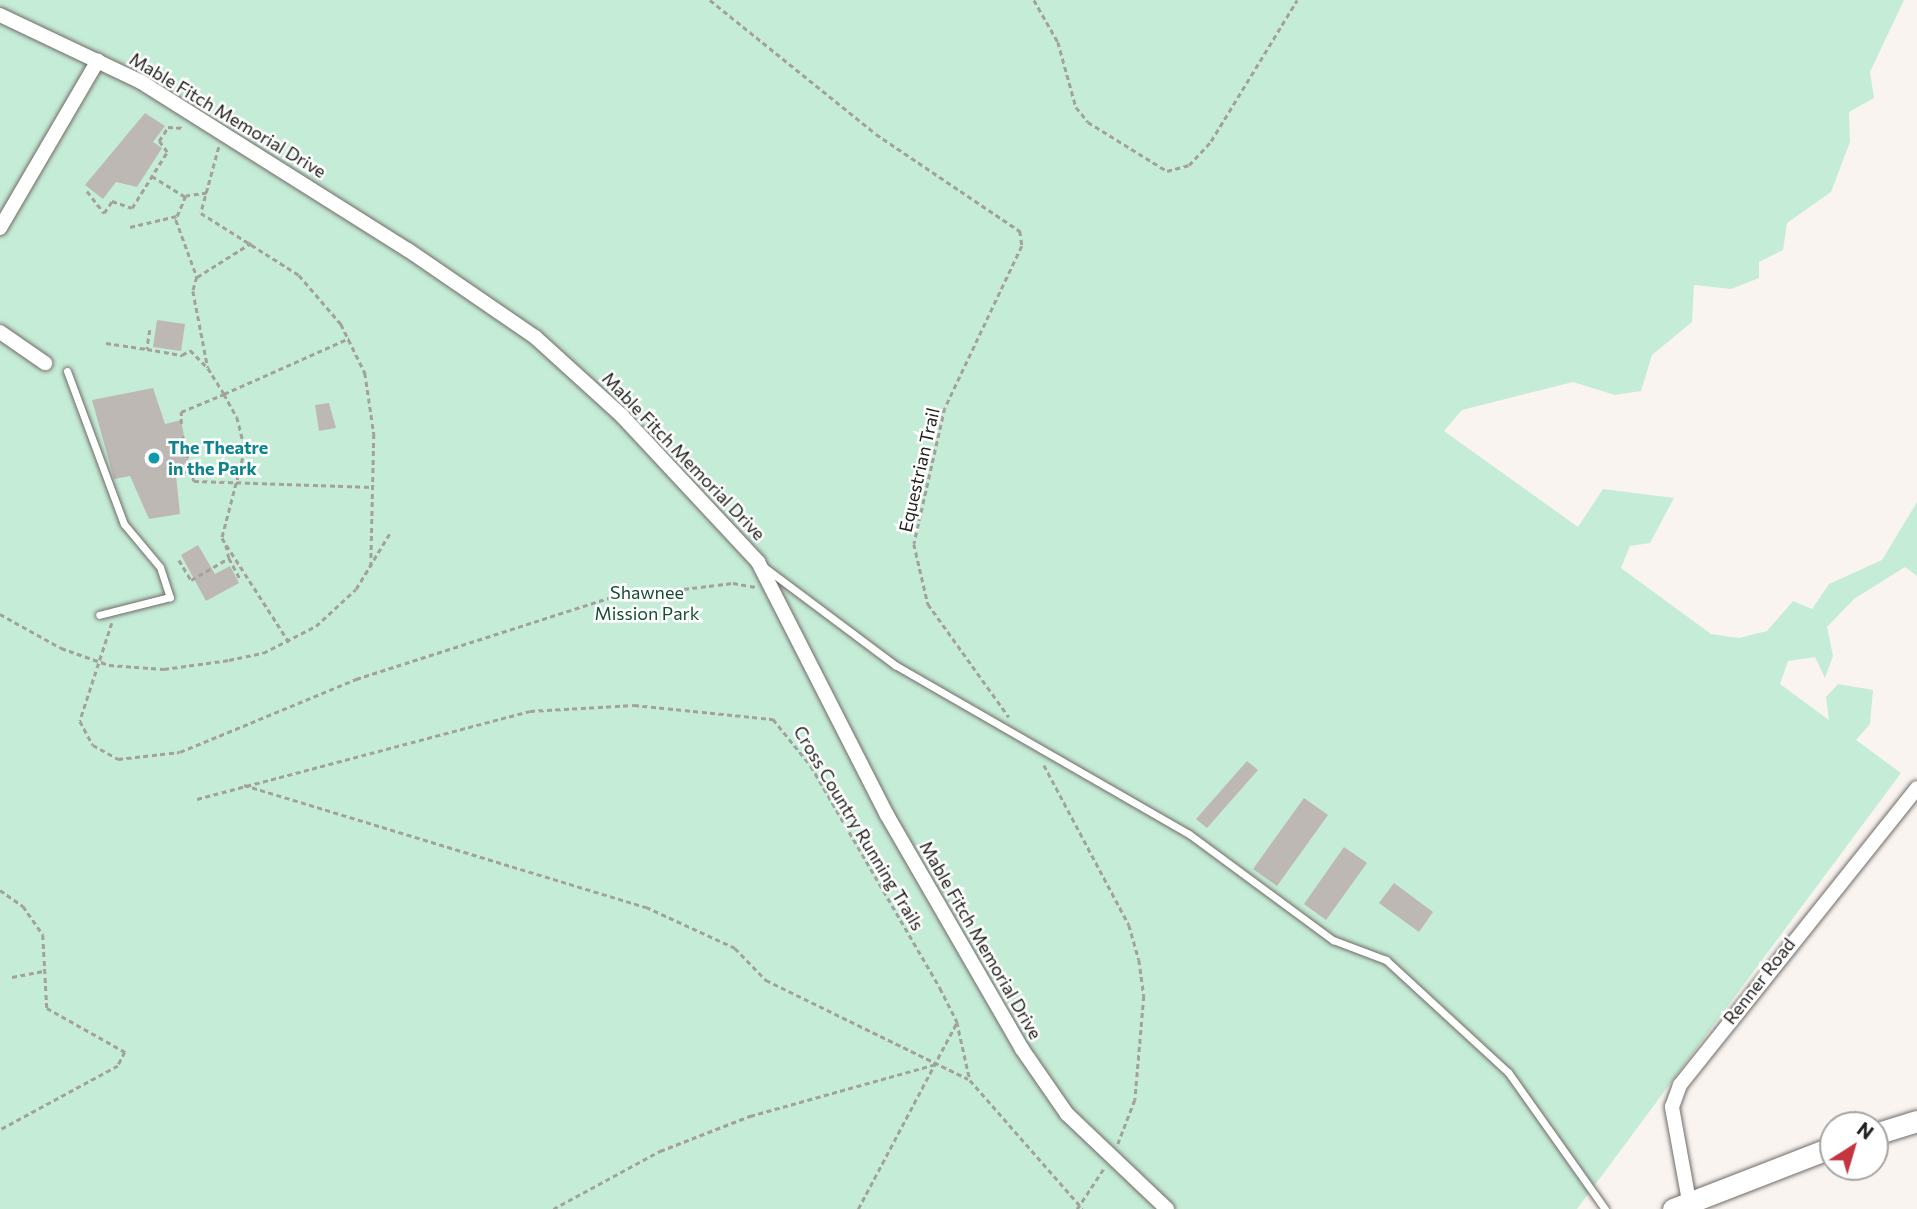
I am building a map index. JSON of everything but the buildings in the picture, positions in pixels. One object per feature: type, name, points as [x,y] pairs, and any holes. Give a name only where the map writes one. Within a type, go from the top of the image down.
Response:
[{"type":"main road","points":[[1889,1130],[1917,1121]]},
{"type":"main road","name":"Renner Road","points":[[1685,1206],[1819,1153]]},
{"type":"street","name":"Mable Fitch Memorial Drive","points":[[0,15],[98,60],[208,122],[535,337],[622,416],[758,562],[887,815],[1022,1049],[1109,1159],[1167,1209]]},
{"type":"street","points":[[0,228],[98,60]]},
{"type":"street","points":[[0,332],[46,363]]},
{"type":"street","name":"Renner Road","points":[[1685,1206],[1672,1107],[1680,1085],[1917,788]]},
{"type":"lane","points":[[67,371],[124,524],[160,567],[170,597],[115,614],[99,615]]},
{"type":"lane","points":[[758,562],[846,633],[1031,746],[1189,834],[1333,940],[1386,960],[1508,1072],[1605,1209]]},
{"type":"path","name":"Equestrian Trail","points":[[710,0],[876,134],[1020,231],[1022,246],[945,408],[914,544],[928,604],[1031,746],[1079,824],[1139,960],[1144,996],[1135,1100],[1109,1159],[1080,1208]]},
{"type":"path","points":[[1034,0],[1058,42],[1076,107],[1088,122],[1167,172],[1189,165],[1211,141],[1297,0]]},
{"type":"path","points":[[87,191],[104,214],[112,201],[132,208],[167,152],[159,141],[168,127],[193,128]]},
{"type":"path","points":[[211,139],[219,144],[207,172],[207,192],[201,213],[299,275],[349,338],[372,401],[372,567]]},
{"type":"path","points":[[152,176],[186,197],[207,192]]},
{"type":"path","points":[[186,197],[177,216],[197,277],[193,291],[208,368]]},
{"type":"path","points":[[130,227],[177,216]]},
{"type":"path","points":[[197,277],[251,243]]},
{"type":"path","points":[[147,349],[150,330]]},
{"type":"path","points":[[181,424],[181,412],[349,338]]},
{"type":"path","points":[[106,343],[182,355],[190,350],[208,368],[224,394],[244,450],[240,482],[222,538],[289,642]]},
{"type":"path","points":[[183,436],[188,458]]},
{"type":"path","points":[[190,470],[194,481],[373,487]]},
{"type":"path","points":[[0,614],[100,662],[164,669],[262,653],[289,642],[342,604],[372,567],[391,531]]},
{"type":"path","points":[[227,545],[229,558],[240,579]]},
{"type":"path","points":[[179,560],[191,580],[229,558]]},
{"type":"path","points":[[115,614],[80,721],[93,745],[118,759],[180,752],[356,679],[608,598],[733,583],[773,590]]},
{"type":"path","name":"Cross Country Running Trails","points":[[197,799],[530,711],[634,705],[773,719],[786,728],[881,880],[957,1022],[970,1080]]},
{"type":"path","name":"Cross Country Running Trails","points":[[244,785],[646,907],[735,948],[766,980],[970,1080],[1080,1208]]},
{"type":"path","points":[[0,890],[23,906],[43,935],[47,1008],[120,1045],[124,1059],[0,1130]]},
{"type":"path","points":[[12,977],[44,971]]},
{"type":"path","points":[[858,1209],[957,1022]]},
{"type":"path","points":[[553,1209],[563,1208],[685,1141],[936,1063]]},
{"type":"green space","name":"Shawnee Mission Park","points":[[0,0],[1904,0],[1870,72],[1874,98],[1849,112],[1850,142],[1831,192],[1787,223],[1783,250],[1759,262],[1759,278],[1731,289],[1694,285],[1692,322],[1652,355],[1641,391],[1615,395],[1573,382],[1462,410],[1444,431],[1578,527],[1603,489],[1674,498],[1650,543],[1630,546],[1621,568],[1711,634],[1739,638],[1767,631],[1793,601],[1812,609],[1829,584],[1882,560],[1917,502],[1917,576],[1905,567],[1854,599],[1827,627],[1833,656],[1825,678],[1815,657],[1788,661],[1780,684],[1829,720],[1826,697],[1838,684],[1873,690],[1870,724],[1856,740],[1901,773],[1577,1209],[0,1209]]},
{"type":"place","name":"The Theatre in the Park","points":[[154,458]]}]
